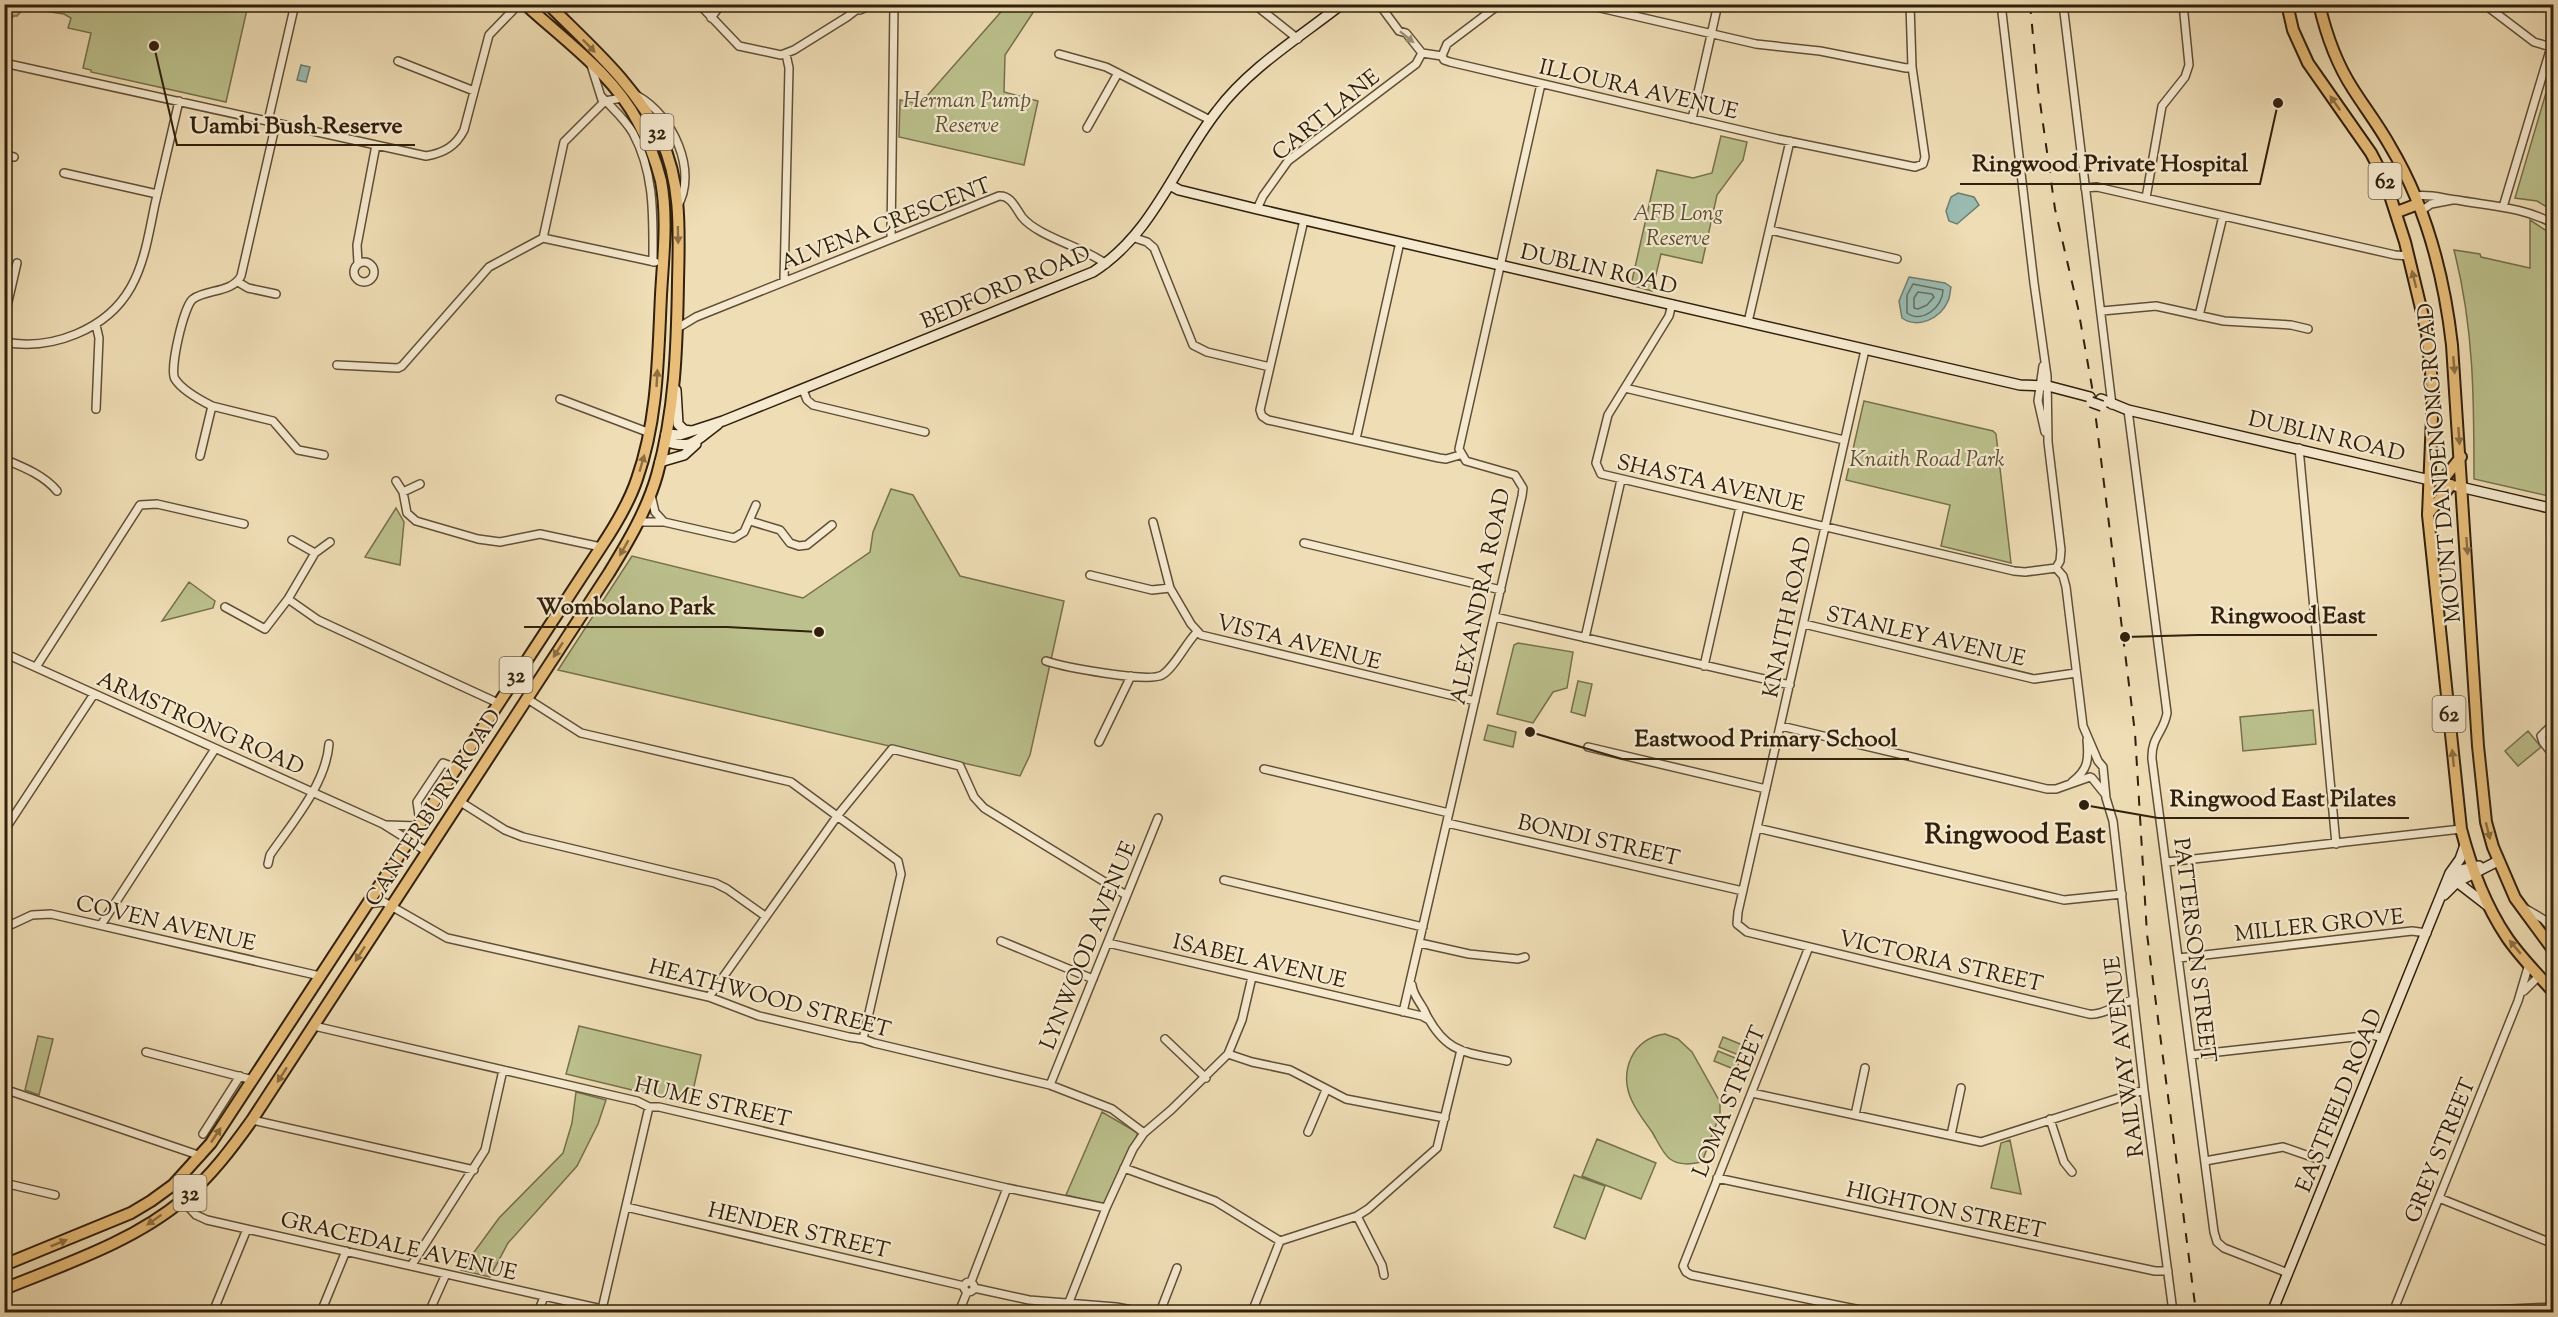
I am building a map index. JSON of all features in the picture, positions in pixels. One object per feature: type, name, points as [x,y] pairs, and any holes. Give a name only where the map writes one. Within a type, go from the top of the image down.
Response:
[{"type":"main road","name":"CANTERBURY ROAD","points":[[4,1265],[141,1207],[173,1185],[201,1156],[601,547],[634,487],[650,433],[657,386],[658,263],[663,208],[658,171],[626,95],[525,4]]},
{"type":"main road","name":"CANTERBURY ROAD","points":[[4,1289],[102,1248],[145,1227],[182,1200],[220,1163],[252,1120],[314,1026],[388,903],[426,851],[609,573],[638,522],[650,493],[666,438],[675,370],[676,188],[667,153],[654,126],[548,4]]},
{"type":"main road","name":"BEDFORD ROAD","points":[[666,438],[723,421],[803,390],[1071,282],[1106,264],[1135,238],[1210,120],[1227,98],[1341,4]]},
{"type":"main road","name":"MOUNT DANDENONG ROAD","points":[[2287,4],[2293,30],[2308,63],[2371,153],[2385,180],[2397,212],[2409,256],[2427,333],[2433,378],[2428,515],[2461,829],[2473,870],[2488,906],[2506,937],[2553,993]]},
{"type":"main road","name":"MOUNT DANDENONG ROAD","points":[[2319,4],[2334,53],[2351,87],[2392,148],[2418,204],[2436,257],[2448,312],[2461,457],[2486,822],[2498,861],[2518,904],[2553,951]]},
{"type":"main road","name":"DUBLIN ROAD","points":[[1170,185],[1179,190],[1257,209],[1865,350],[2091,399],[2127,410],[2298,448],[2553,510]]},
{"type":"main road","points":[[2397,212],[2418,204]]},
{"type":"main road","points":[[675,370],[678,424],[684,430],[692,431]]},
{"type":"main road","name":"BEDFORD ROAD","points":[[660,462],[684,455],[723,421]]},
{"type":"main road","points":[[650,433],[684,446],[697,442]]},
{"type":"main road","points":[[2428,515],[2461,457]]},
{"type":"main road","points":[[486,722],[504,732]]},
{"type":"main road","points":[[2465,845],[2453,880],[2488,906]]},
{"type":"main road","name":"EASTFIELD ROAD","points":[[2272,1312],[2439,902],[2458,872],[2473,870],[2498,861]]},
{"type":"main road","points":[[297,1012],[314,1026]]},
{"type":"main road","points":[[231,1112],[252,1120]]},
{"type":"street","points":[[268,121],[295,4]]},
{"type":"street","points":[[5,63],[426,156],[438,154],[459,140],[464,130],[489,35],[519,4]]},
{"type":"street","points":[[699,4],[739,46],[771,54],[786,54],[855,12],[874,4]]},
{"type":"street","points":[[711,18],[721,4]]},
{"type":"street","points":[[855,12],[864,4]]},
{"type":"street","points":[[891,238],[894,4]]},
{"type":"street","points":[[1254,4],[1299,39]]},
{"type":"street","points":[[1379,4],[1399,31],[1406,33],[1422,53]]},
{"type":"street","points":[[1442,56],[1447,44],[1500,4]]},
{"type":"street","points":[[1583,4],[1756,44],[1821,51],[1906,68],[1912,67],[1910,4]]},
{"type":"street","points":[[1692,119],[1718,4]]},
{"type":"street","points":[[1781,726],[2047,789],[2056,789],[2097,778],[2102,774],[2103,767],[2087,735],[2081,714],[2066,587],[2062,574],[2056,568],[2060,561],[2061,550],[2048,442],[2038,401],[2043,389],[2043,355],[2001,4]]},
{"type":"street","points":[[2063,4],[2102,311],[2107,404]]},
{"type":"street","points":[[2146,198],[2162,106],[2185,76],[2189,65],[2182,4]]},
{"type":"street","points":[[2484,4],[2527,38],[2552,46],[2503,207]]},
{"type":"street","name":"ILLOURA AVENUE","points":[[1422,53],[1442,56],[1449,62],[1692,119],[1915,167],[1923,164],[1925,157],[1912,67]]},
{"type":"street","name":"CART LANE","points":[[1257,209],[1263,196],[1288,161],[1416,64],[1422,53]]},
{"type":"street","points":[[784,281],[789,68],[786,54]]},
{"type":"street","points":[[1059,54],[1094,62],[1210,120]]},
{"type":"street","points":[[398,61],[474,91]]},
{"type":"street","points":[[590,63],[602,101]]},
{"type":"street","points":[[1087,128],[1118,73]]},
{"type":"street","points":[[1304,220],[1260,410],[1262,416],[1268,420],[1439,458],[1446,459],[1460,455],[1459,449],[1541,84]]},
{"type":"street","points":[[543,238],[564,142],[602,101],[626,95]]},
{"type":"street","points":[[4,342],[16,344],[50,342],[66,338],[96,325],[129,290],[138,272],[179,101]]},
{"type":"street","name":"CANTERBURY ROAD","points":[[602,101],[633,134],[646,169],[653,208],[658,263]]},
{"type":"street","points":[[276,123],[242,276],[238,282],[194,298],[189,304],[172,370],[175,380],[212,406],[273,421],[298,450],[324,455]]},
{"type":"street","points":[[1748,322],[1790,141]]},
{"type":"street","points":[[358,263],[357,245],[376,145]]},
{"type":"street","points":[[4,154],[14,157]]},
{"type":"street","points":[[63,173],[157,194]]},
{"type":"street","points":[[2085,188],[2097,187],[2395,255],[2409,256]]},
{"type":"street","points":[[2418,204],[2436,195],[2539,215],[2553,224]]},
{"type":"street","name":"ALVENA CRESCENT","points":[[676,329],[696,316],[1003,196],[1009,199],[1024,220],[1106,264]]},
{"type":"street","points":[[2418,204],[2454,200]]},
{"type":"street","points":[[2199,316],[2223,216]]},
{"type":"street","points":[[1770,230],[1898,259]]},
{"type":"street","points":[[337,365],[398,368],[402,366],[489,267],[543,238],[658,263]]},
{"type":"street","points":[[1135,238],[1147,242],[1154,248],[1193,345],[1207,352],[1270,367]]},
{"type":"street","points":[[1356,439],[1400,242]]},
{"type":"street","points":[[4,319],[17,263]]},
{"type":"street","points":[[238,282],[248,288],[276,294]]},
{"type":"street","name":"SHASTA AVENUE","points":[[1672,304],[1669,316],[1608,415],[1596,463],[1600,474],[2014,571],[2056,568]]},
{"type":"street","points":[[2102,311],[2156,306],[2232,322],[2291,325],[2308,329]]},
{"type":"street","points":[[677,309],[685,316],[696,316]]},
{"type":"street","points":[[96,325],[99,338],[96,409]]},
{"type":"street","name":"KNAITH ROAD","points":[[1739,928],[1737,917],[1865,350]]},
{"type":"street","points":[[1625,388],[1844,440]]},
{"type":"street","points":[[803,390],[807,400],[813,405],[926,432]]},
{"type":"street","points":[[560,399],[650,433]]},
{"type":"street","points":[[200,456],[212,406]]},
{"type":"street","name":"PATTERSON STREET","points":[[2127,410],[2166,706],[2166,718],[2153,740],[2151,751],[2217,1242],[2224,1248],[2288,1273]]},
{"type":"street","points":[[2298,448],[2336,844]]},
{"type":"street","name":"ALEXANDRA ROAD","points":[[1403,1012],[1523,488],[1515,475],[1466,461],[1460,455]]},
{"type":"street","points":[[4,459],[51,483],[57,491]]},
{"type":"street","points":[[1585,638],[1621,480]]},
{"type":"street","points":[[396,481],[403,492],[405,507],[411,517],[468,536],[500,542],[540,534],[601,547]]},
{"type":"street","points":[[403,492],[420,484]]},
{"type":"street","points":[[650,493],[655,512],[664,522]]},
{"type":"street","points":[[36,667],[140,505],[157,504],[244,524]]},
{"type":"street","points":[[638,522],[664,522],[734,538],[744,532],[756,505]]},
{"type":"street","points":[[1704,666],[1740,507]]},
{"type":"street","points":[[750,521],[780,530],[790,543],[799,546],[807,545],[832,525]]},
{"type":"street","name":"VISTA AVENUE","points":[[1153,522],[1170,588],[1197,632],[1206,638],[1475,701]]},
{"type":"street","points":[[292,540],[315,553]]},
{"type":"street","points":[[225,607],[265,629],[288,599],[315,553],[330,542]]},
{"type":"street","points":[[1304,543],[1501,590]]},
{"type":"street","points":[[1090,575],[1152,590],[1170,588]]},
{"type":"street","points":[[288,599],[318,620],[498,703]]},
{"type":"street","points":[[1495,617],[1790,686]]},
{"type":"street","name":"STANLEY AVENUE","points":[[1804,624],[2034,679],[2076,673]]},
{"type":"street","points":[[1046,661],[1150,678],[1162,675],[1197,632]]},
{"type":"street","name":"ARMSTRONG ROAD","points":[[4,653],[383,824],[426,851]]},
{"type":"street","points":[[1099,742],[1131,676]]},
{"type":"street","points":[[4,831],[94,694]]},
{"type":"street","points":[[526,698],[581,734],[790,782],[898,861],[901,874],[863,1038]]},
{"type":"street","points":[[2553,723],[2542,734],[2541,739],[2553,756]]},
{"type":"street","points":[[2087,735],[2087,766],[2091,778]]},
{"type":"street","points":[[268,864],[270,855],[312,791],[328,755],[329,744]]},
{"type":"street","points":[[1588,747],[1766,789]]},
{"type":"street","points":[[100,925],[215,749]]},
{"type":"street","points":[[709,998],[838,815],[892,749],[957,764],[962,769],[974,797],[984,808],[1126,895]]},
{"type":"street","points":[[2070,784],[2087,766],[2098,761]]},
{"type":"street","points":[[1264,769],[1449,813]]},
{"type":"street","name":"RAILWAY AVENUE","points":[[2102,774],[2113,821],[2144,1090],[2173,1312]]},
{"type":"street","name":"RAILWAY AVENUE","points":[[2091,778],[2106,798]]},
{"type":"street","points":[[459,801],[505,830],[523,837],[715,883],[765,916]]},
{"type":"street","name":"LYNWOOD AVENUE","points":[[1050,1085],[1158,819]]},
{"type":"street","name":"BONDI STREET","points":[[1447,823],[1743,891]]},
{"type":"street","name":"ARMSTRONG ROAD","points":[[383,824],[419,824]]},
{"type":"street","points":[[1757,828],[2064,900],[2122,894]]},
{"type":"street","points":[[2167,862],[2461,829]]},
{"type":"street","points":[[1224,880],[1423,927]]},
{"type":"street","points":[[368,904],[388,903],[380,885]]},
{"type":"street","name":"HEATHWOOD STREET","points":[[388,903],[447,938],[709,998],[759,1016],[849,1037],[863,1038],[874,1043],[1050,1085],[1112,1109],[1144,1133]]},
{"type":"street","points":[[2518,904],[2543,919],[2553,931]]},
{"type":"street","name":"COVEN AVENUE","points":[[4,928],[32,915],[51,914],[320,976]]},
{"type":"street","name":"VICTORIA STREET","points":[[1739,928],[1747,932],[2089,1014],[2100,1013],[2119,1003],[2134,1000]]},
{"type":"street","name":"MILLER GROVE","points":[[2179,957],[2412,931],[2427,933]]},
{"type":"street","points":[[1001,941],[1094,979]]},
{"type":"street","name":"ISABEL AVENUE","points":[[1108,943],[1403,1012]]},
{"type":"street","points":[[1420,943],[1469,954],[1518,959],[1525,957]]},
{"type":"street","name":"LOMA STREET","points":[[1809,947],[1684,1260],[1684,1269],[1691,1275],[1870,1312]]},
{"type":"street","name":"GREY STREET","points":[[2393,1312],[2518,1001],[2529,964]]},
{"type":"street","name":"GREY STREET","points":[[2518,1001],[2528,985],[2539,976]]},
{"type":"street","points":[[1069,1302],[1106,1208],[1133,1149],[1144,1133],[1206,1078],[1228,1054],[1242,1020],[1252,977]]},
{"type":"street","points":[[1412,979],[1414,993],[1445,1043],[1461,1050],[1507,1061]]},
{"type":"street","points":[[1403,1012],[1429,1020]]},
{"type":"street","name":"HUME STREET","points":[[314,1026],[637,1101],[649,1107],[660,1107],[1007,1188],[1106,1208]]},
{"type":"street","points":[[2192,1055],[2372,1035],[2384,1038]]},
{"type":"street","points":[[1166,1039],[1206,1078]]},
{"type":"street","points":[[1124,1168],[1215,1201],[1280,1241],[1357,1216],[1432,1154],[1440,1142],[1461,1050]]},
{"type":"street","points":[[146,1052],[253,1080]]},
{"type":"street","points":[[1228,1054],[1290,1070],[1346,1099],[1445,1118]]},
{"type":"street","points":[[1855,1115],[1865,1068]]},
{"type":"street","points":[[411,1266],[485,1150],[503,1070]]},
{"type":"street","points":[[203,1134],[240,1076]]},
{"type":"street","points":[[1951,1135],[1961,1088]]},
{"type":"street","points":[[4,1089],[201,1156]]},
{"type":"street","points":[[1308,1132],[1326,1090]]},
{"type":"street","points":[[1752,1093],[1981,1142],[2144,1090]]},
{"type":"street","points":[[602,1310],[649,1107]]},
{"type":"street","points":[[2050,1119],[2064,1162],[2072,1172]]},
{"type":"street","points":[[252,1120],[474,1170]]},
{"type":"street","points":[[2205,1161],[2283,1147],[2332,1164]]},
{"type":"street","name":"HIGHTON STREET","points":[[1717,1178],[2155,1271],[2168,1271]]},
{"type":"street","points":[[4,1183],[55,1195]]},
{"type":"street","points":[[959,1312],[1007,1188]]},
{"type":"street","points":[[2439,1198],[2553,1245]]},
{"type":"street","name":"GRACEDALE AVENUE","points":[[182,1200],[201,1218],[615,1312]]},
{"type":"street","name":"HENDER STREET","points":[[626,1206],[1029,1300],[1069,1302],[1142,1312]]},
{"type":"street","points":[[1357,1216],[1382,1265],[1384,1275]]},
{"type":"street","points":[[213,1312],[247,1229]]},
{"type":"street","points":[[1252,1312],[1280,1241]]},
{"type":"street","points":[[321,1312],[346,1251]]},
{"type":"street","points":[[1160,1312],[1178,1268]]},
{"type":"street","points":[[429,1312],[446,1274]]},
{"type":"street","points":[[538,1312],[544,1297]]},
{"type":"street","points":[[2448,1312],[2553,1306]]},
{"type":"green space","points":[[5,4],[248,5],[226,102],[91,72],[83,68],[91,33],[68,28],[71,18],[64,14],[24,8],[17,16],[13,16],[5,39]]},
{"type":"green space","name":"Herman Pump Reserve","points":[[1007,5],[1038,5],[1005,55],[1004,92],[1038,101],[1024,165],[899,137],[900,100],[920,104]]},
{"type":"green space","points":[[2553,69],[2553,211],[2537,201],[2515,198]]},
{"type":"green space","name":"AFB Long Reserve","points":[[1721,136],[1747,142],[1743,160],[1717,195],[1702,263],[1661,254],[1652,291],[1631,285],[1657,170],[1693,178],[1712,173]]},
{"type":"green space","points":[[2530,220],[2553,235],[2553,497],[2474,479],[2472,364],[2466,307],[2454,250],[2480,254],[2481,257],[2530,268]]},
{"type":"green space","name":"Knaith Road Park","points":[[1864,401],[1993,431],[1996,434],[2011,563],[1941,546],[1950,505],[1846,480]]},
{"type":"green space","points":[[891,489],[913,495],[960,576],[1064,601],[1030,755],[1020,776],[558,670],[632,556],[803,598],[870,552],[873,532]]},
{"type":"green space","points":[[396,508],[404,522],[400,565],[365,557]]},
{"type":"green space","points":[[189,582],[215,601],[213,608],[162,621]]},
{"type":"green space","points":[[1518,643],[1573,652],[1567,688],[1553,692],[1533,723],[1497,714],[1514,645]]},
{"type":"green space","points":[[1578,681],[1592,684],[1585,716],[1571,712]]},
{"type":"green space","points":[[2313,710],[2316,744],[2243,751],[2240,717]]},
{"type":"green space","points":[[1488,725],[1516,732],[1513,747],[1484,740]]},
{"type":"green space","points":[[2528,731],[2541,747],[2518,766],[2505,751]]},
{"type":"green space","points":[[579,1026],[701,1055],[690,1104],[566,1074]]},
{"type":"green space","points":[[1665,1034],[1678,1039],[1692,1052],[1720,1102],[1720,1114],[1702,1162],[1682,1164],[1667,1157],[1636,1109],[1628,1090],[1628,1069],[1636,1050],[1644,1042]]},
{"type":"green space","points":[[38,1036],[53,1039],[39,1095],[25,1090]]},
{"type":"green space","points":[[1723,1037],[1745,1046],[1741,1056],[1719,1047]]},
{"type":"green space","points":[[1718,1051],[1740,1060],[1736,1070],[1714,1061]]},
{"type":"green space","points":[[576,1092],[606,1100],[598,1124],[577,1166],[508,1243],[490,1277],[461,1270],[499,1218],[563,1153],[572,1123]]},
{"type":"green space","points":[[1102,1112],[1138,1133],[1104,1204],[1066,1195]]},
{"type":"green space","points":[[1597,1139],[1656,1163],[1641,1199],[1582,1176]]},
{"type":"green space","points":[[2010,1140],[2021,1194],[1991,1188],[2001,1143]]},
{"type":"green space","points":[[1574,1175],[1605,1186],[1585,1239],[1554,1227]]},
{"type":"water","points":[[301,65],[310,67],[306,82],[297,80]]},
{"type":"water","points":[[1958,193],[1974,197],[1979,205],[1957,224],[1949,221],[1946,211],[1951,197]]},
{"type":"water","points":[[1909,277],[1945,283],[1951,287],[1948,301],[1940,313],[1928,320],[1915,323],[1902,318],[1899,301]]},
{"type":"railway","points":[[2030,4],[2038,88],[2055,209],[2078,308],[2092,387],[2135,733],[2147,934],[2196,1312]]},
{"type":"place","name":"Uambi Bush Reserve","points":[[154,46]]},
{"type":"place","name":"Ringwood Private Hospital","points":[[2278,103]]},
{"type":"place","name":"Wombolano Park","points":[[819,632]]},
{"type":"place","name":"Ringwood East","points":[[2125,637]]},
{"type":"place","name":"Eastwood Primary School","points":[[1530,732]]},
{"type":"place","name":"Ringwood East Pilates","points":[[2084,805]]},
{"type":"district","name":"Ringwood East","points":[[2015,833]]}]
